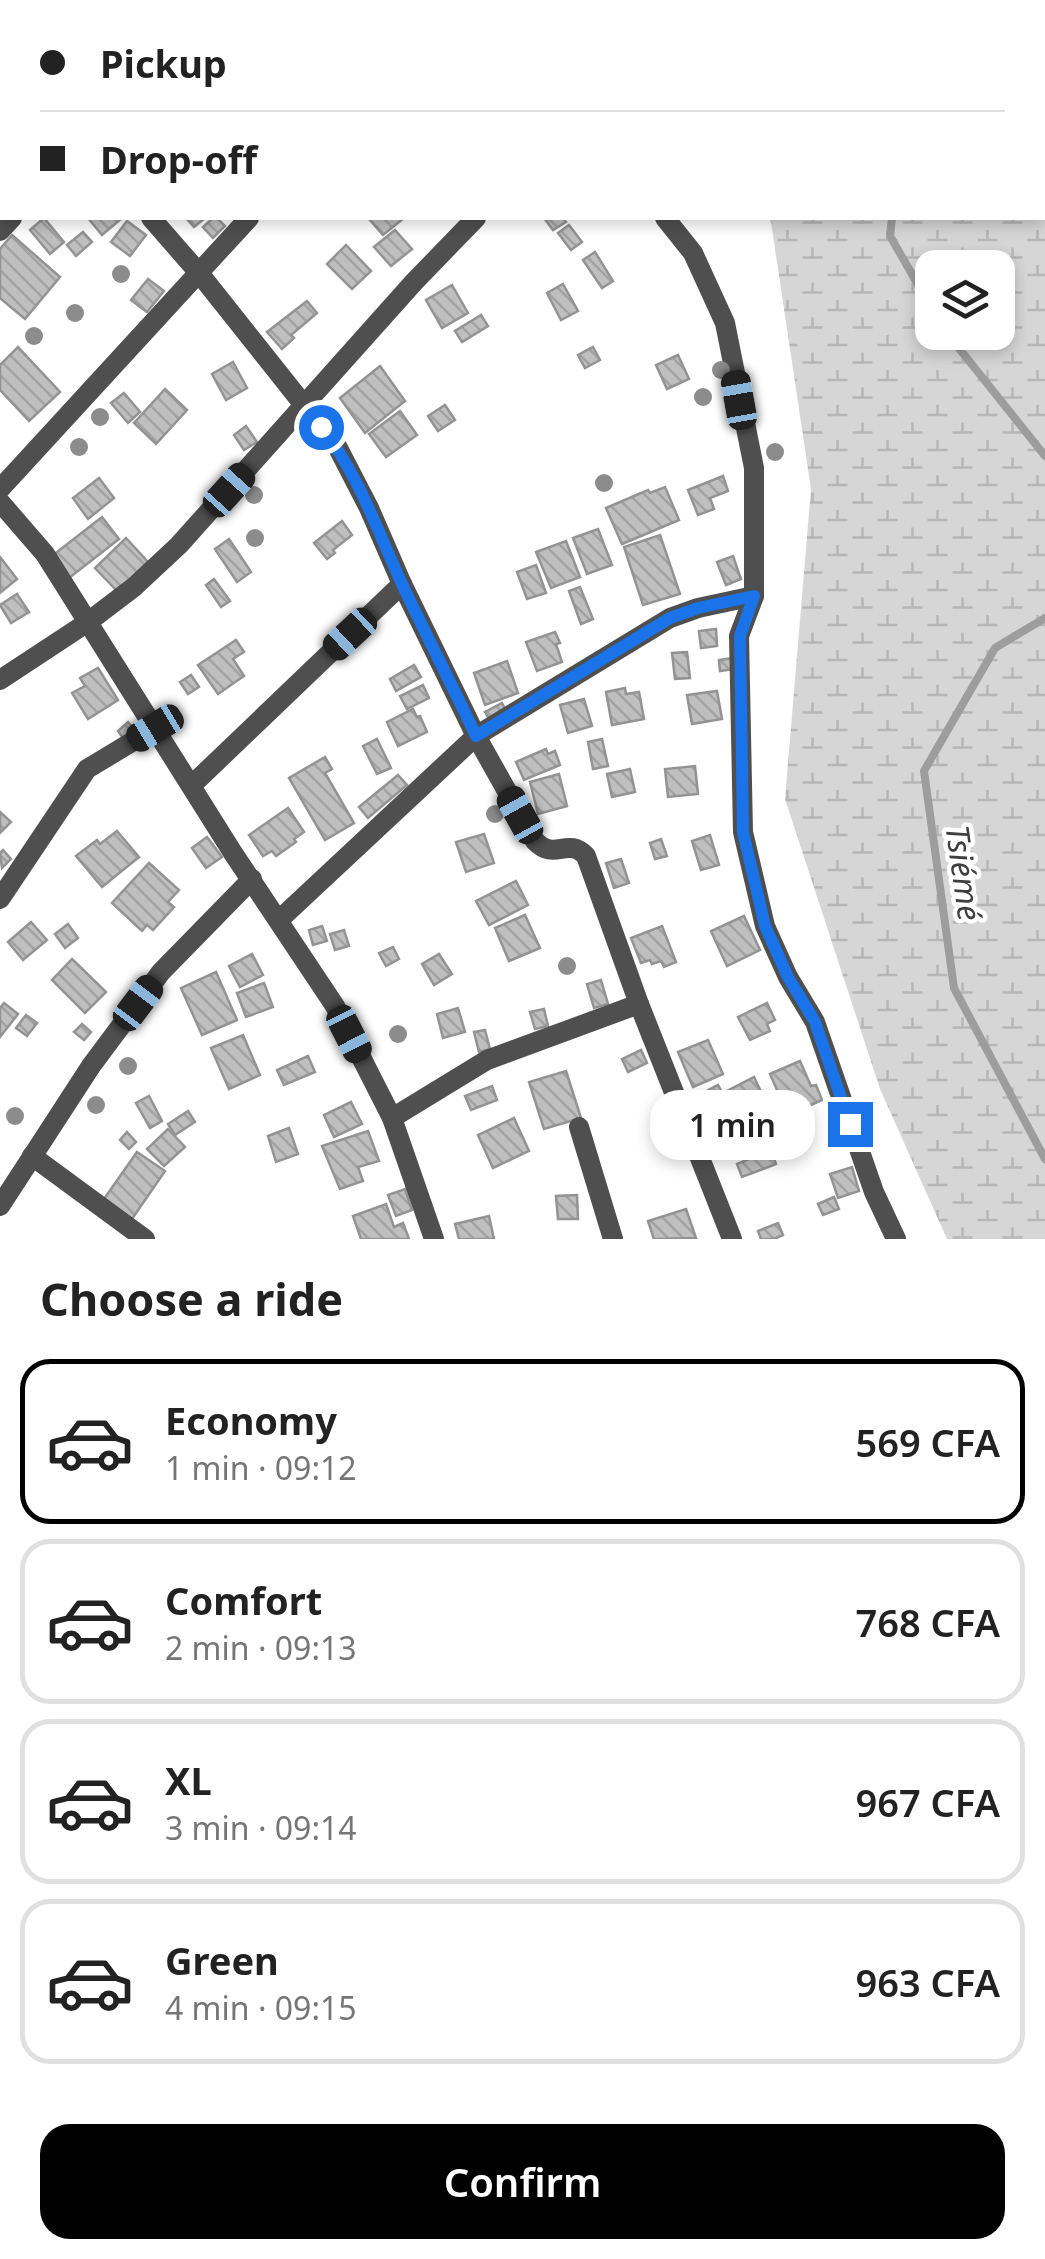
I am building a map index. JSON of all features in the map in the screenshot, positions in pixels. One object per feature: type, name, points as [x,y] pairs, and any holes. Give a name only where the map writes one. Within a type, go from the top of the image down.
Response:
[{"type":"street","points":[[152,220],[338,448],[476,736],[535,841],[543,850],[553,852],[571,846],[586,856],[639,1004],[732,1239]]},
{"type":"street","points":[[0,489],[247,220]]},
{"type":"street","points":[[0,680],[88,622],[179,545],[474,220]]},
{"type":"street","points":[[666,220],[692,253],[725,323],[754,468],[754,596],[740,636],[743,832],[765,926],[788,977],[815,1022],[874,1192],[896,1239]]},
{"type":"street","points":[[0,502],[45,554],[232,853],[335,1006],[392,1118],[434,1239]]},
{"type":"street","points":[[192,785],[402,584]]},
{"type":"street","points":[[279,920],[476,736],[670,618],[754,596]]},
{"type":"street","points":[[0,899],[87,769],[155,728]]},
{"type":"street","points":[[0,1206],[90,1066],[161,972],[252,879]]},
{"type":"street","points":[[392,1118],[487,1060],[639,1004]]},
{"type":"street","points":[[578,1128],[613,1239]]},
{"type":"street","points":[[32,1156],[145,1239]]},
{"type":"green space","points":[[770,220],[1045,220],[1045,1239],[947,1239],[880,1089],[785,799],[811,489]]},
{"type":"building","points":[[46,220],[64,242],[50,254],[30,230]]},
{"type":"building","points":[[90,220],[120,220],[102,235]]},
{"type":"building","points":[[211,220],[219,220],[225,226],[213,238],[203,227]]},
{"type":"building","points":[[370,220],[402,220],[383,235]]},
{"type":"building","points":[[546,220],[566,222],[553,230]]},
{"type":"building","points":[[127,221],[146,235],[130,256],[111,242]]},
{"type":"building","points":[[569,225],[582,242],[571,250],[558,233]]},
{"type":"building","points":[[395,230],[412,249],[391,266],[374,247]]},
{"type":"building","points":[[83,232],[92,242],[76,256],[67,245]]},
{"type":"building","points":[[12,235],[60,277],[25,319],[0,298],[0,249]]},
{"type":"building","points":[[346,245],[371,271],[352,289],[327,264]]},
{"type":"building","points":[[595,252],[613,281],[602,288],[583,260]]},
{"type":"building","points":[[148,279],[164,291],[147,312],[131,300]]},
{"type":"building","points":[[563,284],[578,311],[561,320],[547,293]]},
{"type":"building","points":[[452,285],[468,313],[442,328],[426,300]]},
{"type":"building","points":[[307,301],[317,313],[291,335],[294,338],[282,349],[267,332]]},
{"type":"building","points":[[481,315],[488,326],[462,342],[455,331]]},
{"type":"building","points":[[18,347],[60,392],[29,421],[0,390],[0,365]]},
{"type":"building","points":[[593,347],[600,360],[585,368],[578,355]]},
{"type":"building","points":[[678,355],[689,379],[667,389],[656,365]]},
{"type":"building","points":[[233,362],[247,388],[226,400],[212,374]]},
{"type":"building","points":[[380,366],[405,401],[365,433],[340,398]]},
{"type":"building","points":[[165,389],[187,410],[156,444],[134,423]]},
{"type":"building","points":[[124,393],[140,412],[128,423],[111,403]]},
{"type":"building","points":[[445,405],[455,420],[438,431],[428,416]]},
{"type":"building","points":[[400,411],[417,435],[386,457],[369,434]]},
{"type":"building","points":[[246,426],[257,442],[244,450],[234,435]]},
{"type":"building","points":[[723,476],[728,491],[710,498],[714,509],[698,515],[688,490]]},
{"type":"building","points":[[99,478],[114,498],[88,519],[73,498]]},
{"type":"building","points":[[665,487],[679,520],[622,544],[606,508]]},
{"type":"building","points":[[102,517],[119,539],[69,578],[52,556]]},
{"type":"building","points":[[342,521],[352,535],[327,559],[314,543]]},
{"type":"building","points":[[598,529],[612,565],[587,574],[573,538]]},
{"type":"building","points":[[660,535],[680,594],[643,605],[624,547]]},
{"type":"building","points":[[126,538],[148,562],[118,592],[95,568]]},
{"type":"building","points":[[229,539],[251,572],[237,582],[215,549]]},
{"type":"building","points":[[566,541],[580,577],[551,588],[536,552]]},
{"type":"building","points":[[733,556],[741,579],[726,585],[717,562]]},
{"type":"building","points":[[0,557],[17,579],[0,593]]},
{"type":"building","points":[[536,565],[546,593],[527,599],[517,572]]},
{"type":"building","points":[[214,579],[230,601],[221,607],[206,585]]},
{"type":"building","points":[[580,587],[593,619],[581,624],[569,591]]},
{"type":"building","points":[[17,594],[29,612],[11,623],[0,605]]},
{"type":"building","points":[[716,629],[717,646],[701,648],[699,631]]},
{"type":"building","points":[[555,632],[562,662],[537,671],[526,642]]},
{"type":"building","points":[[236,640],[244,652],[233,659],[244,676],[218,694],[198,665]]},
{"type":"building","points":[[687,652],[690,678],[675,679],[672,653]]},
{"type":"building","points":[[733,658],[734,669],[720,671],[719,660]]},
{"type":"building","points":[[507,661],[518,693],[485,705],[474,673]]},
{"type":"building","points":[[414,665],[421,677],[396,691],[390,679]]},
{"type":"building","points":[[98,668],[118,700],[88,719],[72,693],[85,686],[80,678]]},
{"type":"building","points":[[191,675],[199,687],[188,694],[180,682]]},
{"type":"building","points":[[423,685],[429,698],[407,709],[400,696]]},
{"type":"building","points":[[625,688],[626,694],[639,692],[644,719],[612,725],[606,692]]},
{"type":"building","points":[[717,691],[722,719],[692,724],[687,695]]},
{"type":"building","points":[[584,699],[592,726],[568,733],[560,705]]},
{"type":"building","points":[[502,703],[506,711],[489,719],[485,712]]},
{"type":"building","points":[[413,709],[427,732],[398,746],[387,722]]},
{"type":"building","points":[[128,722],[136,732],[125,741],[118,731]]},
{"type":"building","points":[[377,739],[391,768],[377,774],[363,746]]},
{"type":"building","points":[[602,739],[608,766],[593,769],[588,742]]},
{"type":"building","points":[[546,749],[548,754],[555,751],[560,765],[524,780],[516,762]]},
{"type":"building","points":[[325,757],[332,769],[325,773],[354,823],[325,840],[289,778]]},
{"type":"building","points":[[695,766],[698,794],[668,797],[665,769]]},
{"type":"building","points":[[630,769],[635,792],[612,797],[607,774]]},
{"type":"building","points":[[559,774],[567,806],[538,814],[530,782]]},
{"type":"building","points":[[398,775],[407,785],[368,818],[359,807]]},
{"type":"building","points":[[288,808],[304,832],[276,856],[272,851],[263,856],[249,835]]},
{"type":"building","points":[[0,812],[11,822],[0,833]]},
{"type":"building","points":[[117,831],[139,857],[102,887],[76,856]]},
{"type":"building","points":[[484,834],[494,863],[466,872],[456,842]]},
{"type":"building","points":[[710,835],[719,865],[701,870],[692,841]]},
{"type":"building","points":[[207,837],[222,857],[206,868],[192,848]]},
{"type":"building","points":[[661,839],[667,856],[655,859],[650,843]]},
{"type":"building","points":[[3,850],[11,859],[2,868],[0,853]]},
{"type":"building","points":[[621,859],[629,883],[614,888],[606,863]]},
{"type":"building","points":[[149,863],[179,890],[168,902],[174,907],[153,930],[147,925],[142,931],[112,903]]},
{"type":"building","points":[[516,881],[528,905],[489,925],[476,901]]},
{"type":"building","points":[[525,915],[540,948],[509,961],[495,928]]},
{"type":"building","points":[[744,916],[760,950],[727,966],[711,931]]},
{"type":"building","points":[[31,922],[47,940],[23,960],[8,942]]},
{"type":"building","points":[[68,924],[78,938],[65,948],[55,934]]},
{"type":"building","points":[[322,926],[327,941],[313,945],[309,930]]},
{"type":"building","points":[[662,926],[676,962],[664,967],[661,961],[641,963],[631,938]]},
{"type":"building","points":[[344,930],[349,946],[335,950],[330,934]]},
{"type":"building","points":[[393,947],[399,959],[386,966],[379,953]]},
{"type":"building","points":[[252,954],[263,975],[240,987],[229,966]]},
{"type":"building","points":[[439,954],[452,974],[434,985],[422,964]]},
{"type":"building","points":[[72,959],[106,992],[85,1013],[52,980]]},
{"type":"building","points":[[216,972],[237,1020],[202,1035],[181,988]]},
{"type":"building","points":[[601,980],[608,1004],[594,1008],[587,984]]},
{"type":"building","points":[[264,983],[273,1007],[246,1017],[237,993]]},
{"type":"building","points":[[4,1003],[18,1014],[0,1037],[0,1008]]},
{"type":"building","points":[[767,1003],[775,1020],[767,1024],[770,1031],[750,1040],[738,1017]]},
{"type":"building","points":[[458,1008],[465,1032],[443,1038],[437,1014]]},
{"type":"building","points":[[544,1009],[548,1026],[535,1029],[530,1012]]},
{"type":"building","points":[[26,1015],[37,1023],[27,1036],[16,1028]]},
{"type":"building","points":[[82,1024],[91,1032],[84,1040],[74,1032]]},
{"type":"building","points":[[485,1030],[490,1049],[479,1052],[474,1032]]},
{"type":"building","points":[[243,1035],[260,1075],[229,1089],[211,1048]]},
{"type":"building","points":[[708,1040],[723,1074],[693,1087],[678,1052]]},
{"type":"building","points":[[641,1050],[647,1063],[628,1072],[622,1059]]},
{"type":"building","points":[[308,1056],[315,1072],[284,1085],[277,1070]]},
{"type":"building","points":[[800,1061],[822,1100],[788,1115],[770,1074]]},
{"type":"building","points":[[566,1071],[581,1118],[544,1129],[529,1082]]},
{"type":"building","points":[[754,1077],[762,1094],[735,1107],[727,1091]]},
{"type":"building","points":[[718,1085],[731,1109],[706,1122],[693,1098]]},
{"type":"building","points":[[492,1086],[497,1100],[471,1110],[465,1096]]},
{"type":"building","points":[[149,1096],[162,1121],[150,1128],[136,1103]]},
{"type":"building","points":[[351,1102],[362,1124],[334,1137],[324,1115]]},
{"type":"building","points":[[188,1111],[195,1122],[175,1135],[168,1124]]},
{"type":"building","points":[[514,1118],[529,1151],[493,1168],[478,1135]]},
{"type":"building","points":[[289,1128],[298,1154],[276,1162],[268,1136]]},
{"type":"building","points":[[168,1129],[185,1147],[164,1166],[147,1149]]},
{"type":"building","points":[[368,1131],[379,1161],[358,1167],[363,1181],[340,1189],[322,1146]]},
{"type":"building","points":[[127,1132],[136,1142],[129,1149],[120,1140]]},
{"type":"building","points":[[771,1150],[776,1164],[742,1177],[737,1164]]},
{"type":"building","points":[[137,1152],[165,1171],[132,1219],[104,1199]]},
{"type":"building","points":[[852,1167],[859,1191],[838,1198],[830,1174]]},
{"type":"building","points":[[405,1189],[412,1210],[396,1216],[388,1195]]},
{"type":"building","points":[[577,1195],[578,1219],[558,1219],[556,1196]]},
{"type":"building","points":[[834,1197],[839,1209],[823,1215],[818,1204]]},
{"type":"building","points":[[386,1204],[394,1227],[403,1223],[409,1239],[361,1239],[353,1216]]},
{"type":"building","points":[[686,1209],[696,1238],[654,1239],[648,1221]]},
{"type":"building","points":[[489,1216],[494,1239],[459,1239],[455,1224]]},
{"type":"building","points":[[778,1223],[783,1235],[761,1239],[758,1231]]},
{"type":"waterway","name":"Tsiémé","points":[[892,220],[890,236],[915,279]]},
{"type":"waterway","name":"Tsiémé","points":[[960,350],[1045,456]]},
{"type":"waterway","name":"Tsiémé","points":[[1045,618],[995,648],[924,771],[954,988],[1045,1159]]},
{"type":"route","points":[[321,427],[338,448],[369,508],[476,736],[670,618],[754,596],[740,636],[743,832],[765,926],[788,977],[815,1022],[850,1124]]}]
